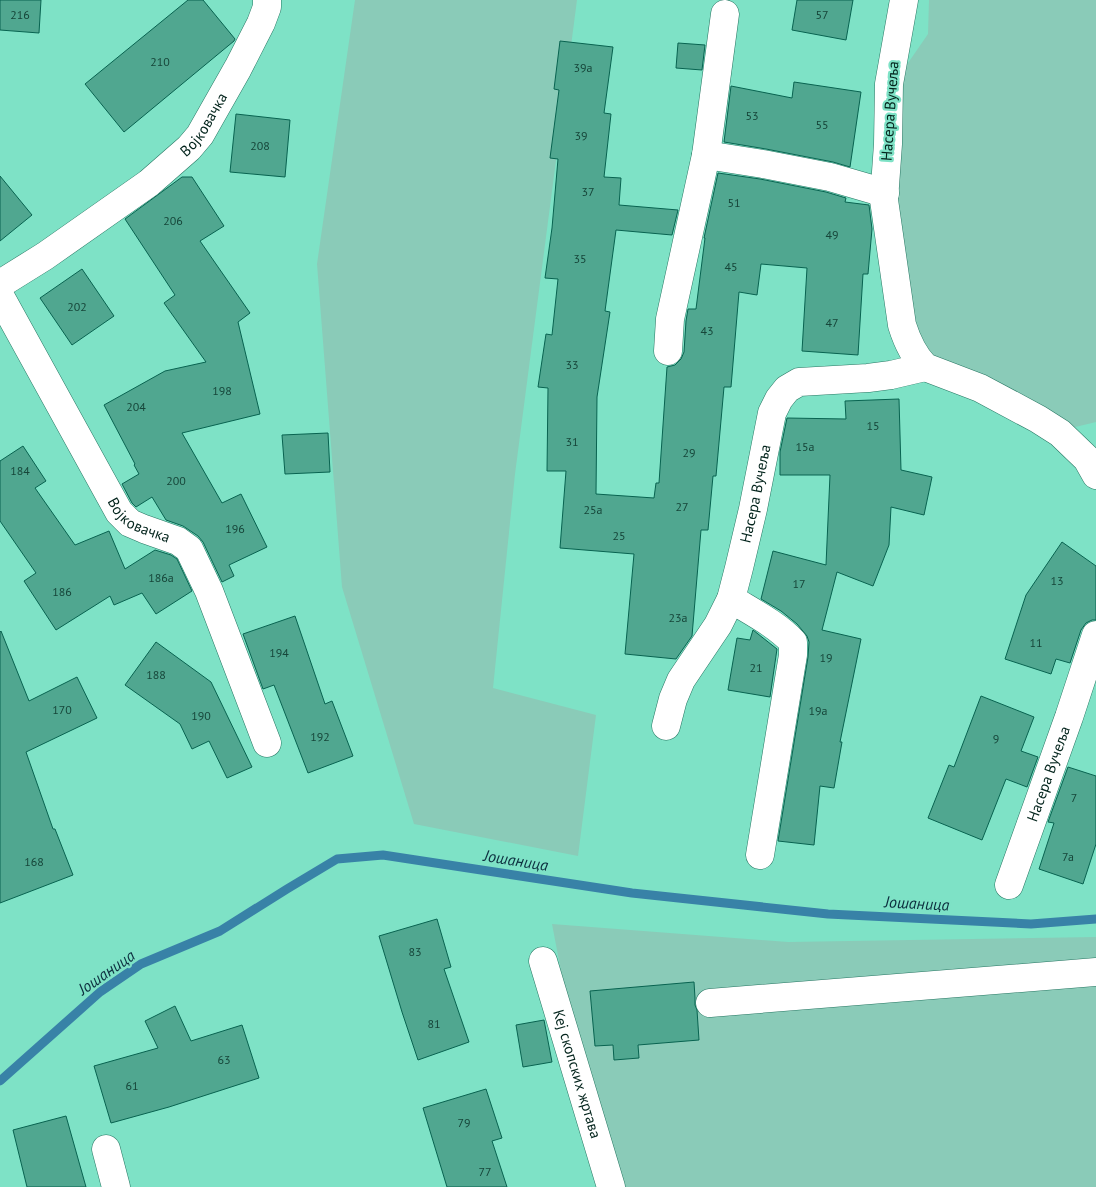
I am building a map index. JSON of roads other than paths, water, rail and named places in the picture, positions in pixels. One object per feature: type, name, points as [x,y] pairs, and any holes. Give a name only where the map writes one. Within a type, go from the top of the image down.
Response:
[{"type":"street","name":"Војковачка","points":[[0,284],[45,256],[149,183],[189,148],[200,135],[238,68],[261,23],[267,7],[267,0]]},
{"type":"street","name":"Насера Вучеља","points":[[904,0],[889,84],[888,144],[884,200],[902,325],[912,351],[918,361],[925,367]]},
{"type":"street","points":[[668,351],[670,320],[706,155],[726,14]]},
{"type":"street","points":[[706,155],[830,177],[885,193]]},
{"type":"street","name":"Војковачка","points":[[0,296],[119,512],[130,523],[178,541],[189,549],[210,591],[267,743]]},
{"type":"street","name":"Насера Вучеља","points":[[666,726],[673,699],[681,680],[718,624],[731,599],[753,509],[772,413],[779,398],[787,389],[799,382],[868,378],[925,367]]},
{"type":"street","points":[[925,367],[980,388],[1038,419],[1060,434],[1087,459],[1096,475]]},
{"type":"street","points":[[731,599],[785,633],[793,642],[793,655],[760,855]]},
{"type":"street","name":"Насера Вучеља","points":[[1009,885],[1096,635]]},
{"type":"street","name":"Кеј скопских жртава","points":[[543,961],[611,1187]]},
{"type":"street","points":[[710,1002],[1096,972]]},
{"type":"street","points":[[106,1148],[116,1187]]},
{"type":"waterway","name":"Јошаница","points":[[0,1081],[100,992],[141,964],[220,931],[337,859],[383,855],[632,893],[828,914],[1031,924],[1096,919]]}]
